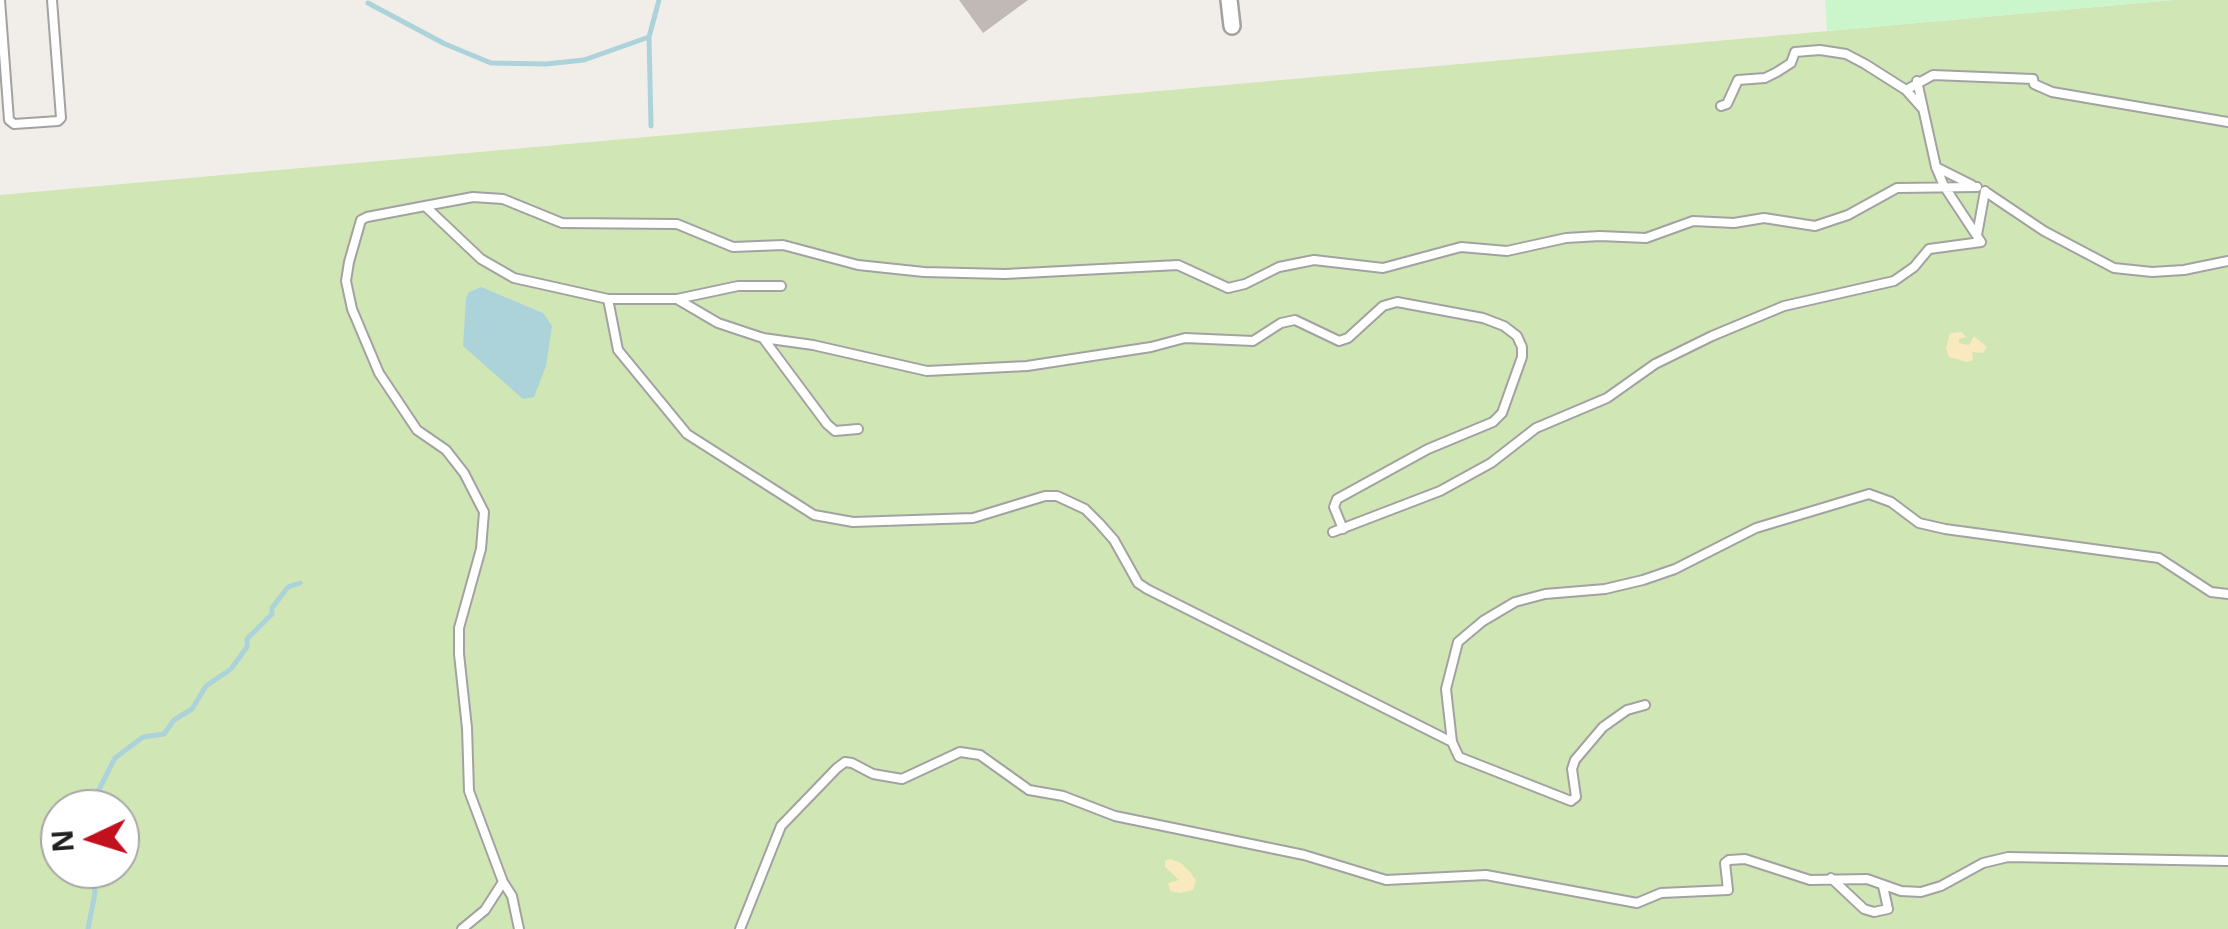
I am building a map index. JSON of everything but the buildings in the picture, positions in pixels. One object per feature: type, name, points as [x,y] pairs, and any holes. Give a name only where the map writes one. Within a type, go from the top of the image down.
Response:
[{"type":"street","points":[[1230,0],[1232,26]]},
{"type":"lane","points":[[0,0],[10,123],[58,122],[61,118],[52,0]]},
{"type":"lane","points":[[1721,106],[1727,104],[1738,80],[1765,78],[1792,63],[1795,52],[1820,50],[1846,54],[1906,90],[1926,111]]},
{"type":"lane","points":[[1906,90],[1932,75],[2033,78],[2034,84],[2052,92],[2228,122]]},
{"type":"lane","points":[[677,299],[718,323],[763,338],[813,345],[927,371],[1027,366],[1185,338],[1254,341],[1281,322],[1295,320],[1339,341],[1348,338],[1383,306],[1397,302],[1483,318],[1517,336],[1522,357],[1502,413],[1494,422],[1428,450],[1337,499],[1334,507],[1338,530],[1440,491],[1490,463],[1536,428],[1607,398],[1655,364],[1712,336],[1784,306],[1881,286],[1902,277],[1929,249],[1975,246],[1982,242],[1944,186],[1936,167],[1917,81]]},
{"type":"lane","points":[[1936,167],[2114,268],[2168,271],[2228,262]]},
{"type":"lane","points":[[520,929],[512,896],[503,882],[469,791],[459,628],[481,549],[484,512],[464,473],[446,450],[417,430],[379,373],[348,295],[350,262],[360,220],[397,209],[472,197],[503,199],[534,209],[552,221],[677,224],[734,247],[783,244],[858,266],[1005,274],[1178,265],[1228,288],[1246,284],[1278,267],[1314,260],[1382,268],[1461,246],[1506,251],[1566,238],[1646,238],[1693,221],[1719,224],[1764,218],[1815,226],[1848,215],[1897,188],[1944,186],[1982,190]]},
{"type":"lane","points":[[1977,235],[1982,190]]},
{"type":"lane","points":[[425,206],[466,248],[492,267],[530,282],[604,297],[677,299],[738,286],[781,286]]},
{"type":"lane","points":[[604,297],[618,350],[687,434],[814,515],[852,522],[973,518],[1057,496],[1084,508],[1099,522],[1114,540],[1133,576],[1147,589],[1180,602],[1335,686],[1452,742]]},
{"type":"lane","points":[[763,338],[827,424],[836,431],[858,429]]},
{"type":"lane","points":[[1645,705],[1627,710],[1603,726],[1575,760],[1572,770],[1577,794],[1573,801],[1459,757],[1452,742],[1446,689],[1458,642],[1500,609],[1545,594],[1605,590],[1643,580],[1675,570],[1756,528],[1869,494],[1891,502],[1920,523],[1945,529],[2159,558],[2211,592],[2228,594]]},
{"type":"lane","points":[[740,929],[781,826],[844,762],[873,774],[902,779],[960,752],[980,756],[1029,790],[1063,796],[1115,816],[1304,855],[1386,880],[1486,874],[1637,902],[1661,893],[1728,890],[1725,863],[1745,858],[1810,880],[1867,879],[1883,886],[1921,892],[1942,886],[1983,863],[2030,854],[2228,861]]},
{"type":"lane","points":[[1831,878],[1864,908],[1874,912],[1888,909],[1883,886]]},
{"type":"lane","points":[[462,929],[485,910],[503,882]]},
{"type":"green space","points":[[1825,0],[2173,0],[1827,31]]},
{"type":"green space","points":[[2173,0],[2228,0],[2228,929],[0,929],[0,195]]},
{"type":"sand","points":[[1962,332],[1966,337],[1959,339],[1959,343],[1969,345],[1974,336],[1987,347],[1983,353],[1972,352],[1973,360],[1967,362],[1949,357],[1946,349],[1950,333]]},
{"type":"sand","points":[[1170,859],[1191,873],[1196,881],[1193,890],[1170,891],[1168,883],[1179,880],[1165,867],[1165,861]]},
{"type":"water","points":[[481,287],[543,313],[552,326],[546,366],[534,397],[523,399],[463,346],[466,298],[469,292]]},
{"type":"waterway","points":[[368,3],[445,44],[491,63],[546,64],[584,60],[649,37],[659,0]]},
{"type":"waterway","points":[[649,37],[651,126]]},
{"type":"waterway","points":[[99,789],[115,758],[143,737],[164,734],[174,720],[192,709],[206,686],[231,669],[247,647],[247,639],[272,614],[272,608],[288,587],[300,583]]},
{"type":"waterway","points":[[88,929],[94,889]]}]
